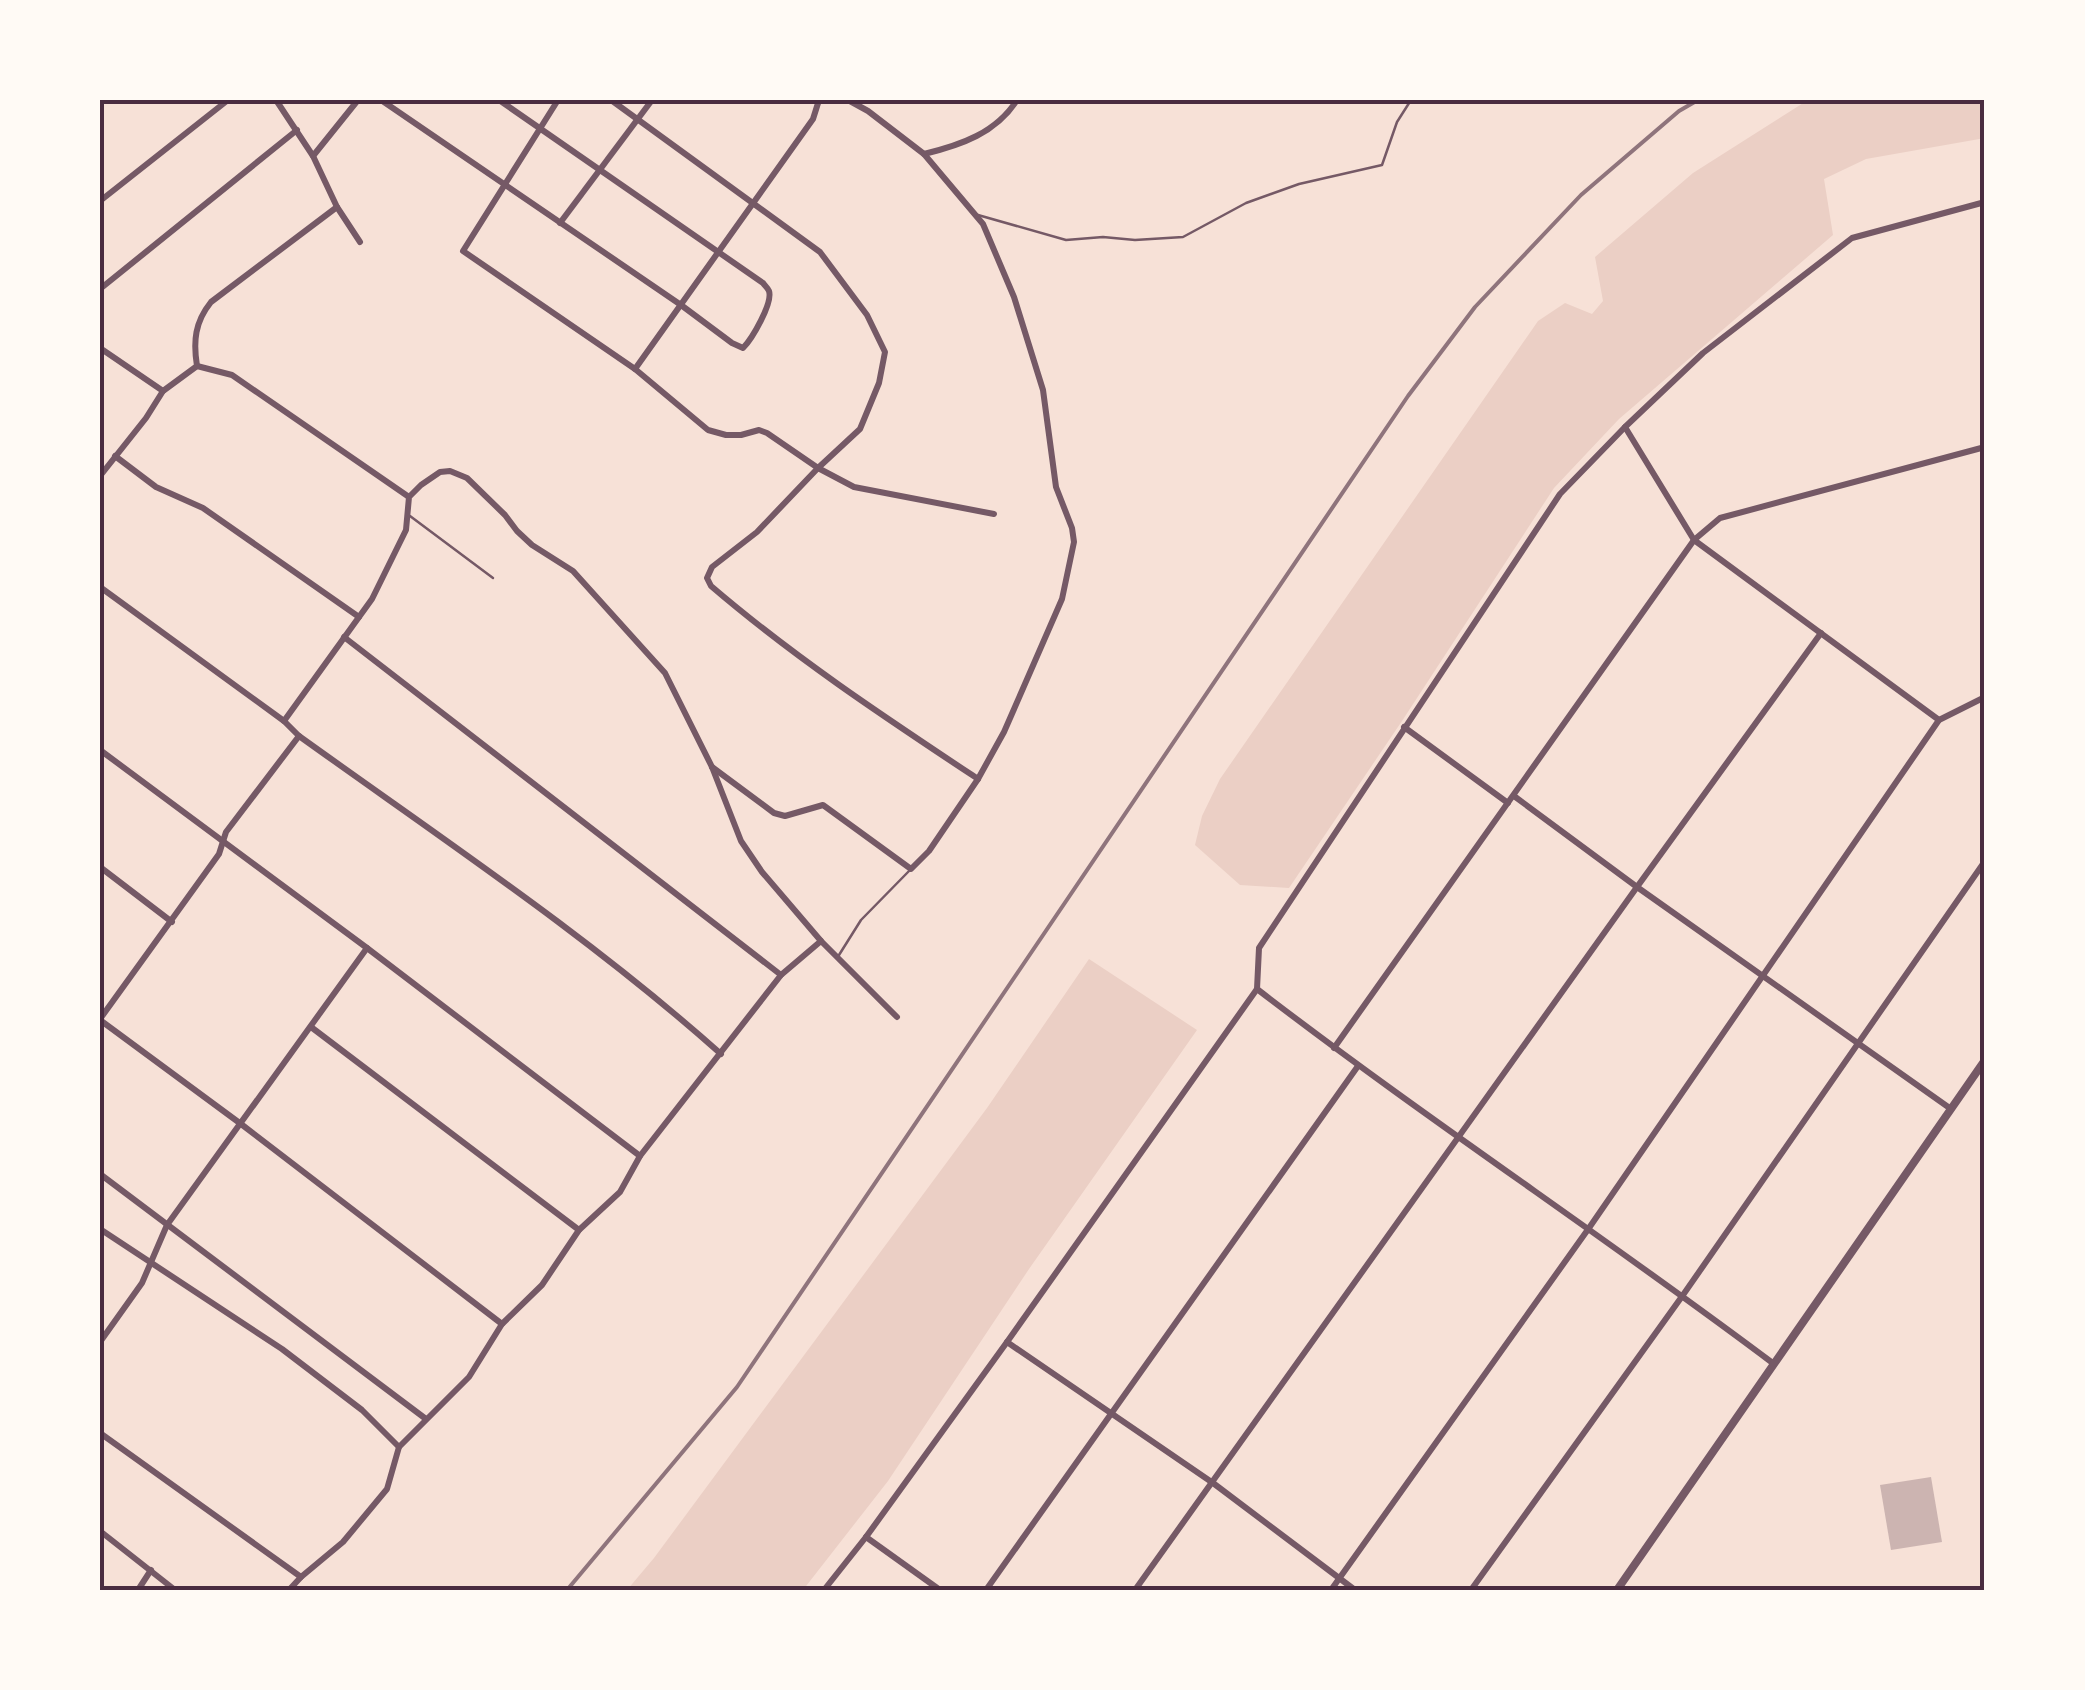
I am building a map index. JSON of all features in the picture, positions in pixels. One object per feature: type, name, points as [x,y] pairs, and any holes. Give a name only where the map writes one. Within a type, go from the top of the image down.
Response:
[{"type":"street","points":[[100,201],[228,100]]},
{"type":"street","points":[[276,100],[298,130],[337,208],[360,242]]},
{"type":"street","points":[[313,156],[358,100]]},
{"type":"street","points":[[381,100],[744,348],[769,301],[769,291],[763,283],[499,100]]},
{"type":"street","points":[[558,100],[463,250],[636,369],[708,430],[726,436],[759,430],[854,486],[994,514]]},
{"type":"street","points":[[611,100],[820,252],[867,315],[885,352],[860,429],[758,532],[712,568],[707,578],[711,586],[766,633],[978,778]]},
{"type":"street","points":[[560,223],[652,100]]},
{"type":"street","points":[[636,369],[813,119],[819,100]]},
{"type":"street","points":[[712,767],[785,816],[823,806],[911,868],[929,852],[1004,732],[1062,599],[1074,542],[1056,487],[1043,390],[1014,297],[983,224],[924,154],[848,100]]},
{"type":"street","points":[[924,154],[980,136],[1009,113],[1018,100]]},
{"type":"street","points":[[100,288],[298,130]]},
{"type":"street","points":[[824,1590],[1007,1342],[1257,989],[1259,948],[1560,494],[1703,353],[1852,238],[1985,202]]},
{"type":"street","points":[[198,366],[196,329],[211,302],[337,208]]},
{"type":"street","points":[[100,348],[163,392]]},
{"type":"street","points":[[100,476],[163,392],[198,366]]},
{"type":"street","points":[[198,366],[232,375],[409,497]]},
{"type":"street","points":[[1624,428],[1694,540],[1939,720]]},
{"type":"street","points":[[1334,1048],[1694,540],[1720,518],[1985,448]]},
{"type":"street","points":[[115,456],[156,487],[203,508],[359,617]]},
{"type":"street","points":[[284,721],[372,599],[406,530],[409,497],[440,472],[467,478],[532,545],[574,570],[665,674],[712,767],[741,842],[821,942],[897,1017]]},
{"type":"street","points":[[100,587],[530,903],[670,1009],[720,1054]]},
{"type":"street","points":[[1136,1590],[1821,634]]},
{"type":"street","points":[[344,637],[781,975]]},
{"type":"street","points":[[1331,1590],[1589,1228],[1939,720],[1985,697]]},
{"type":"street","points":[[1404,727],[1508,803]]},
{"type":"street","points":[[299,736],[226,832],[220,854],[100,1020],[502,1324]]},
{"type":"street","points":[[100,750],[640,1156]]},
{"type":"street","points":[[1514,796],[1951,1109]]},
{"type":"street","points":[[1471,1590],[1683,1296],[1985,861]]},
{"type":"street","points":[[100,867],[172,922]]},
{"type":"street","points":[[289,1590],[343,1542],[387,1490],[398,1447],[469,1377],[502,1324],[542,1284],[579,1230],[620,1192],[640,1156],[781,975],[821,942]]},
{"type":"street","points":[[100,1342],[142,1283],[167,1225],[368,948]]},
{"type":"street","points":[[1257,989],[1358,1066],[1774,1364]]},
{"type":"street","points":[[311,1027],[579,1230]]},
{"type":"street","points":[[1618,1590],[1985,1060]]},
{"type":"street","points":[[986,1590],[1358,1066]]},
{"type":"street","points":[[100,1174],[426,1419]]},
{"type":"street","points":[[100,1228],[282,1349],[362,1410],[398,1447]]},
{"type":"street","points":[[1007,1342],[1213,1483],[1356,1590]]},
{"type":"street","points":[[100,1432],[301,1577]]},
{"type":"street","points":[[100,1531],[175,1590]]},
{"type":"street","points":[[866,1536],[940,1590]]},
{"type":"street","points":[[138,1590],[151,1570]]},
{"type":"lane","points":[[975,214],[1066,240],[1183,238],[1246,203],[1299,184],[1382,165],[1397,122],[1411,100]]},
{"type":"lane","points":[[408,515],[493,578]]},
{"type":"lane","points":[[837,958],[861,920],[911,868]]},
{"type":"shaded area","points":[[1808,100],[1985,100],[1985,138],[1866,159],[1824,179],[1833,235],[1619,419],[1554,488],[1289,888],[1240,885],[1195,845],[1202,816],[1220,779],[1538,321],[1565,303],[1592,314],[1603,301],[1595,257],[1693,173]]},
{"type":"shaded area","points":[[1089,959],[1197,1030],[1029,1269],[888,1481],[803,1590],[627,1590],[987,1108]]},
{"type":"building","points":[[1931,1477],[1942,1542],[1891,1550],[1880,1485]]},
{"type":"railway","points":[[567,1590],[737,1387],[1408,396],[1475,307],[1581,195],[1679,111],[1698,100]]}]
